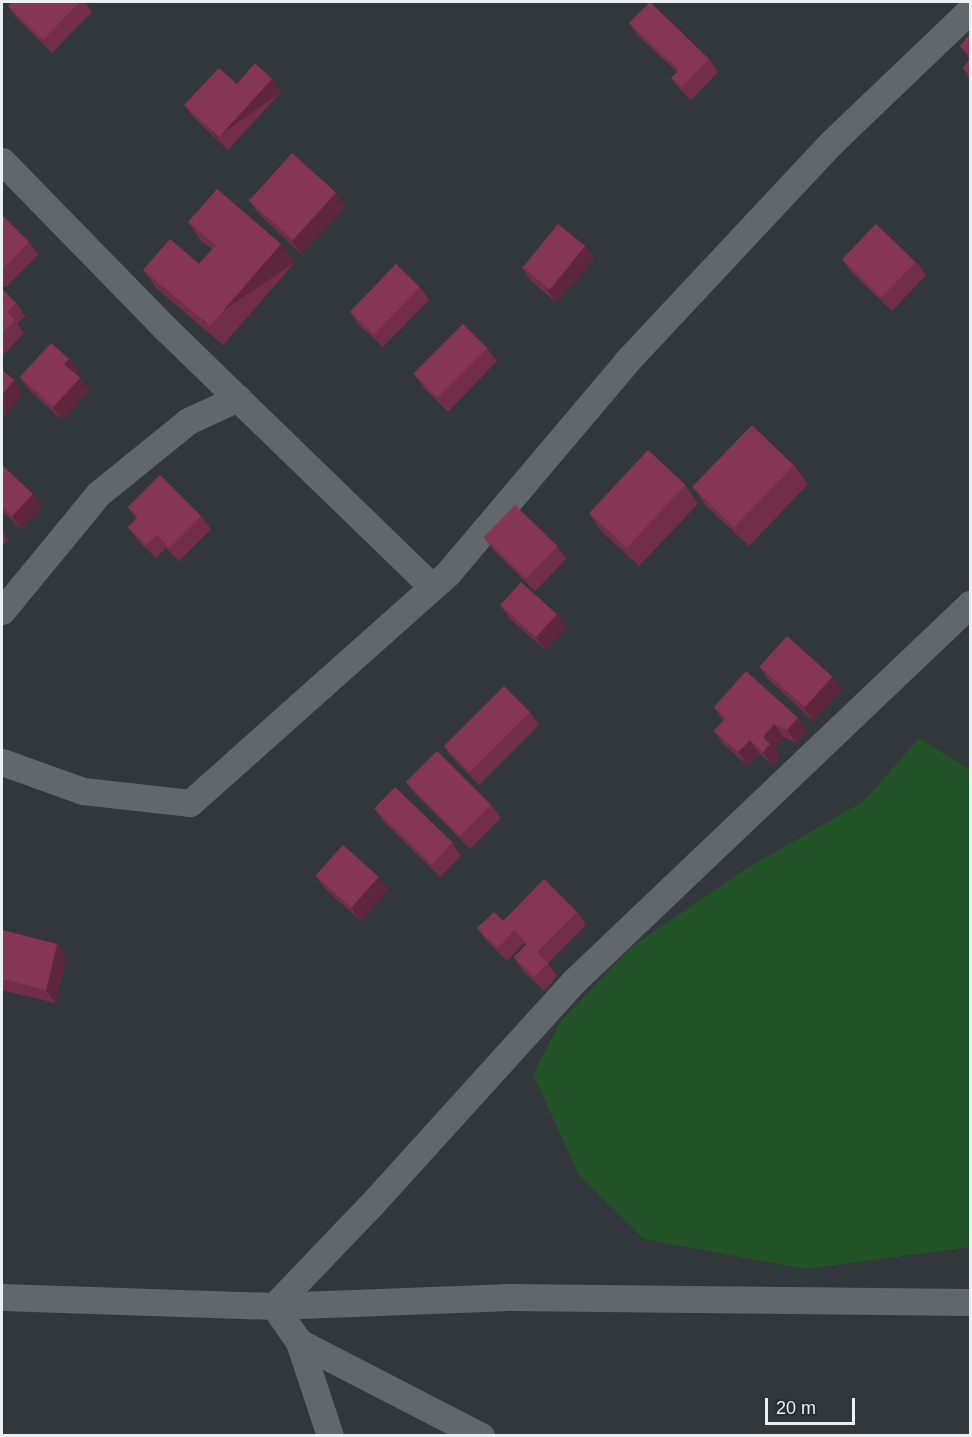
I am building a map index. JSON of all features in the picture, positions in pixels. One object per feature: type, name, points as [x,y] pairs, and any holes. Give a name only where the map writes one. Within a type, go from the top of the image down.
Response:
[{"type":"street","points":[[2,762],[83,791],[190,803],[432,587],[627,362],[824,150],[970,10]]},
{"type":"street","points":[[2,161],[238,398],[432,587]]},
{"type":"street","points":[[2,611],[98,494],[188,421],[238,398]]},
{"type":"street","points":[[274,1306],[370,1206],[574,981],[970,604]]},
{"type":"street","points":[[2,1297],[274,1306],[504,1297],[970,1302]]},
{"type":"street","points":[[274,1306],[299,1342],[330,1436]]},
{"type":"street","points":[[299,1342],[481,1436]]},
{"type":"green space","points":[[919,738],[970,770],[970,1247],[805,1269],[644,1239],[579,1175],[533,1074],[561,1021],[630,948],[744,870],[864,801]]},
{"type":"building","points":[[13,2],[80,2],[43,40],[8,6]]},
{"type":"building","points":[[650,2],[709,59],[682,87],[671,78],[679,70],[629,23]]},
{"type":"building","points":[[970,34],[970,55],[960,46]]},
{"type":"building","points":[[970,59],[970,75],[963,68]]},
{"type":"building","points":[[255,63],[272,79],[219,137],[184,105],[219,68],[237,84]]},
{"type":"building","points":[[292,153],[336,192],[293,240],[249,201]]},
{"type":"building","points":[[217,189],[281,244],[210,326],[143,270],[170,239],[199,264],[216,245],[188,222]]},
{"type":"building","points":[[2,215],[29,242],[2,270]]},
{"type":"building","points":[[558,224],[585,246],[550,290],[523,268]]},
{"type":"building","points":[[876,224],[916,262],[882,297],[842,259]]},
{"type":"building","points":[[396,264],[420,287],[374,334],[350,311]]},
{"type":"building","points":[[2,289],[16,303],[7,312],[15,320],[2,334]]},
{"type":"building","points":[[463,324],[487,348],[438,398],[414,373]]},
{"type":"building","points":[[51,343],[69,359],[64,364],[80,378],[53,407],[20,377]]},
{"type":"building","points":[[2,370],[14,380],[2,395]]},
{"type":"building","points":[[752,425],[794,465],[734,527],[692,487]]},
{"type":"building","points":[[648,450],[685,485],[627,548],[589,513]]},
{"type":"building","points":[[2,465],[33,494],[12,516],[2,506]]},
{"type":"building","points":[[160,475],[201,516],[169,548],[157,535],[146,545],[128,527],[138,517],[128,507]]},
{"type":"building","points":[[515,505],[557,546],[526,578],[484,537]]},
{"type":"building","points":[[521,582],[557,614],[536,637],[500,605]]},
{"type":"building","points":[[787,636],[832,677],[805,707],[760,666]]},
{"type":"building","points":[[746,671],[798,718],[787,730],[774,724],[763,737],[770,744],[763,752],[750,740],[738,752],[714,731],[726,718],[714,707]]},
{"type":"building","points":[[504,686],[530,712],[470,772],[444,746]]},
{"type":"building","points":[[437,751],[491,805],[460,836],[406,782]]},
{"type":"building","points":[[395,787],[453,843],[432,864],[374,809]]},
{"type":"building","points":[[343,845],[379,877],[351,908],[316,875]]},
{"type":"building","points":[[544,879],[577,912],[537,952],[548,963],[534,977],[514,957],[527,944],[514,930],[498,948],[477,928],[494,912],[503,921]]},
{"type":"building","points":[[2,930],[57,944],[46,990],[2,979]]}]
